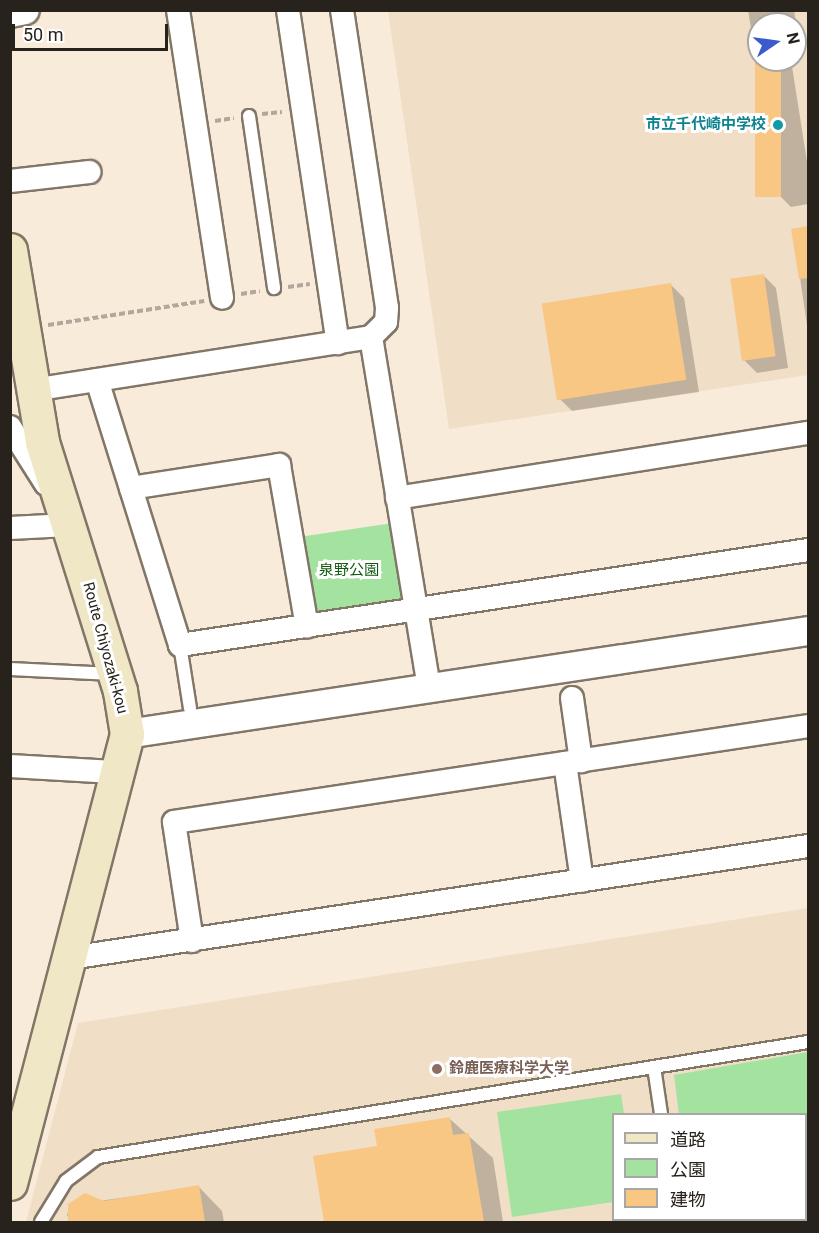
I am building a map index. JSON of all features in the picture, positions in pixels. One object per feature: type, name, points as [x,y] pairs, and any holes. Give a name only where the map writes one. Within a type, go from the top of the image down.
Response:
[{"type":"main road","name":"Route Chiyozaki-kou","points":[[10,250],[33,390],[67,521],[114,674],[127,734],[114,772],[70,958],[10,1183]]},
{"type":"street","points":[[10,13],[25,10]]},
{"type":"street","points":[[178,10],[222,298]]},
{"type":"street","points":[[288,10],[338,343]]},
{"type":"street","points":[[33,390],[371,337],[386,322],[387,308],[342,10]]},
{"type":"street","points":[[10,181],[88,172]]},
{"type":"street","points":[[371,337],[429,687]]},
{"type":"street","points":[[97,380],[180,645],[808,550]]},
{"type":"street","points":[[10,427],[67,521],[10,528]]},
{"type":"street","points":[[397,498],[808,433]]},
{"type":"street","points":[[131,488],[279,465],[307,627]]},
{"type":"street","points":[[127,734],[808,631]]},
{"type":"street","points":[[572,698],[573,762],[582,881]]},
{"type":"street","points":[[192,941],[174,822],[808,726]]},
{"type":"street","points":[[10,766],[114,772]]},
{"type":"street","points":[[70,958],[808,846]]},
{"type":"lane","points":[[249,116],[274,288]]},
{"type":"lane","points":[[180,645],[190,708]]},
{"type":"lane","points":[[10,669],[114,674]]},
{"type":"lane","points":[[42,1222],[66,1181],[98,1157],[808,1042]]},
{"type":"lane","points":[[654,1067],[662,1113]]},
{"type":"path","points":[[24,329],[274,288],[328,282]]},
{"type":"shaded area","points":[[388,11],[808,11],[808,375],[449,429]]},
{"type":"shaded area","name":"鈴鹿医療科学大学","points":[[808,908],[808,1222],[26,1222],[78,1023]]},
{"type":"green space","name":"泉野公園","points":[[393,523],[404,592],[395,605],[321,617],[312,610],[299,537]]},
{"type":"green space","points":[[808,1052],[808,1222],[696,1222],[807,1221],[807,1113],[679,1113],[674,1075]]},
{"type":"green space","points":[[621,1094],[624,1113],[612,1113],[612,1202],[512,1217],[497,1112]]},
{"type":"building","points":[[755,72],[781,72],[781,197],[755,197]]},
{"type":"building","points":[[808,226],[808,278],[799,279],[791,229]]},
{"type":"building","points":[[764,274],[776,356],[742,361],[730,279]]},
{"type":"building","points":[[671,283],[686,380],[557,400],[542,303]]},
{"type":"building","points":[[450,1117],[453,1135],[469,1133],[484,1222],[324,1222],[313,1156],[377,1146],[374,1129]]},
{"type":"building","points":[[199,1185],[205,1222],[68,1222],[68,1204],[85,1193],[104,1201]]},
{"type":"place","name":"市立千代崎中学校","points":[[778,125]]},
{"type":"place","name":"鈴鹿医療科学大学","points":[[437,1069]]}]
